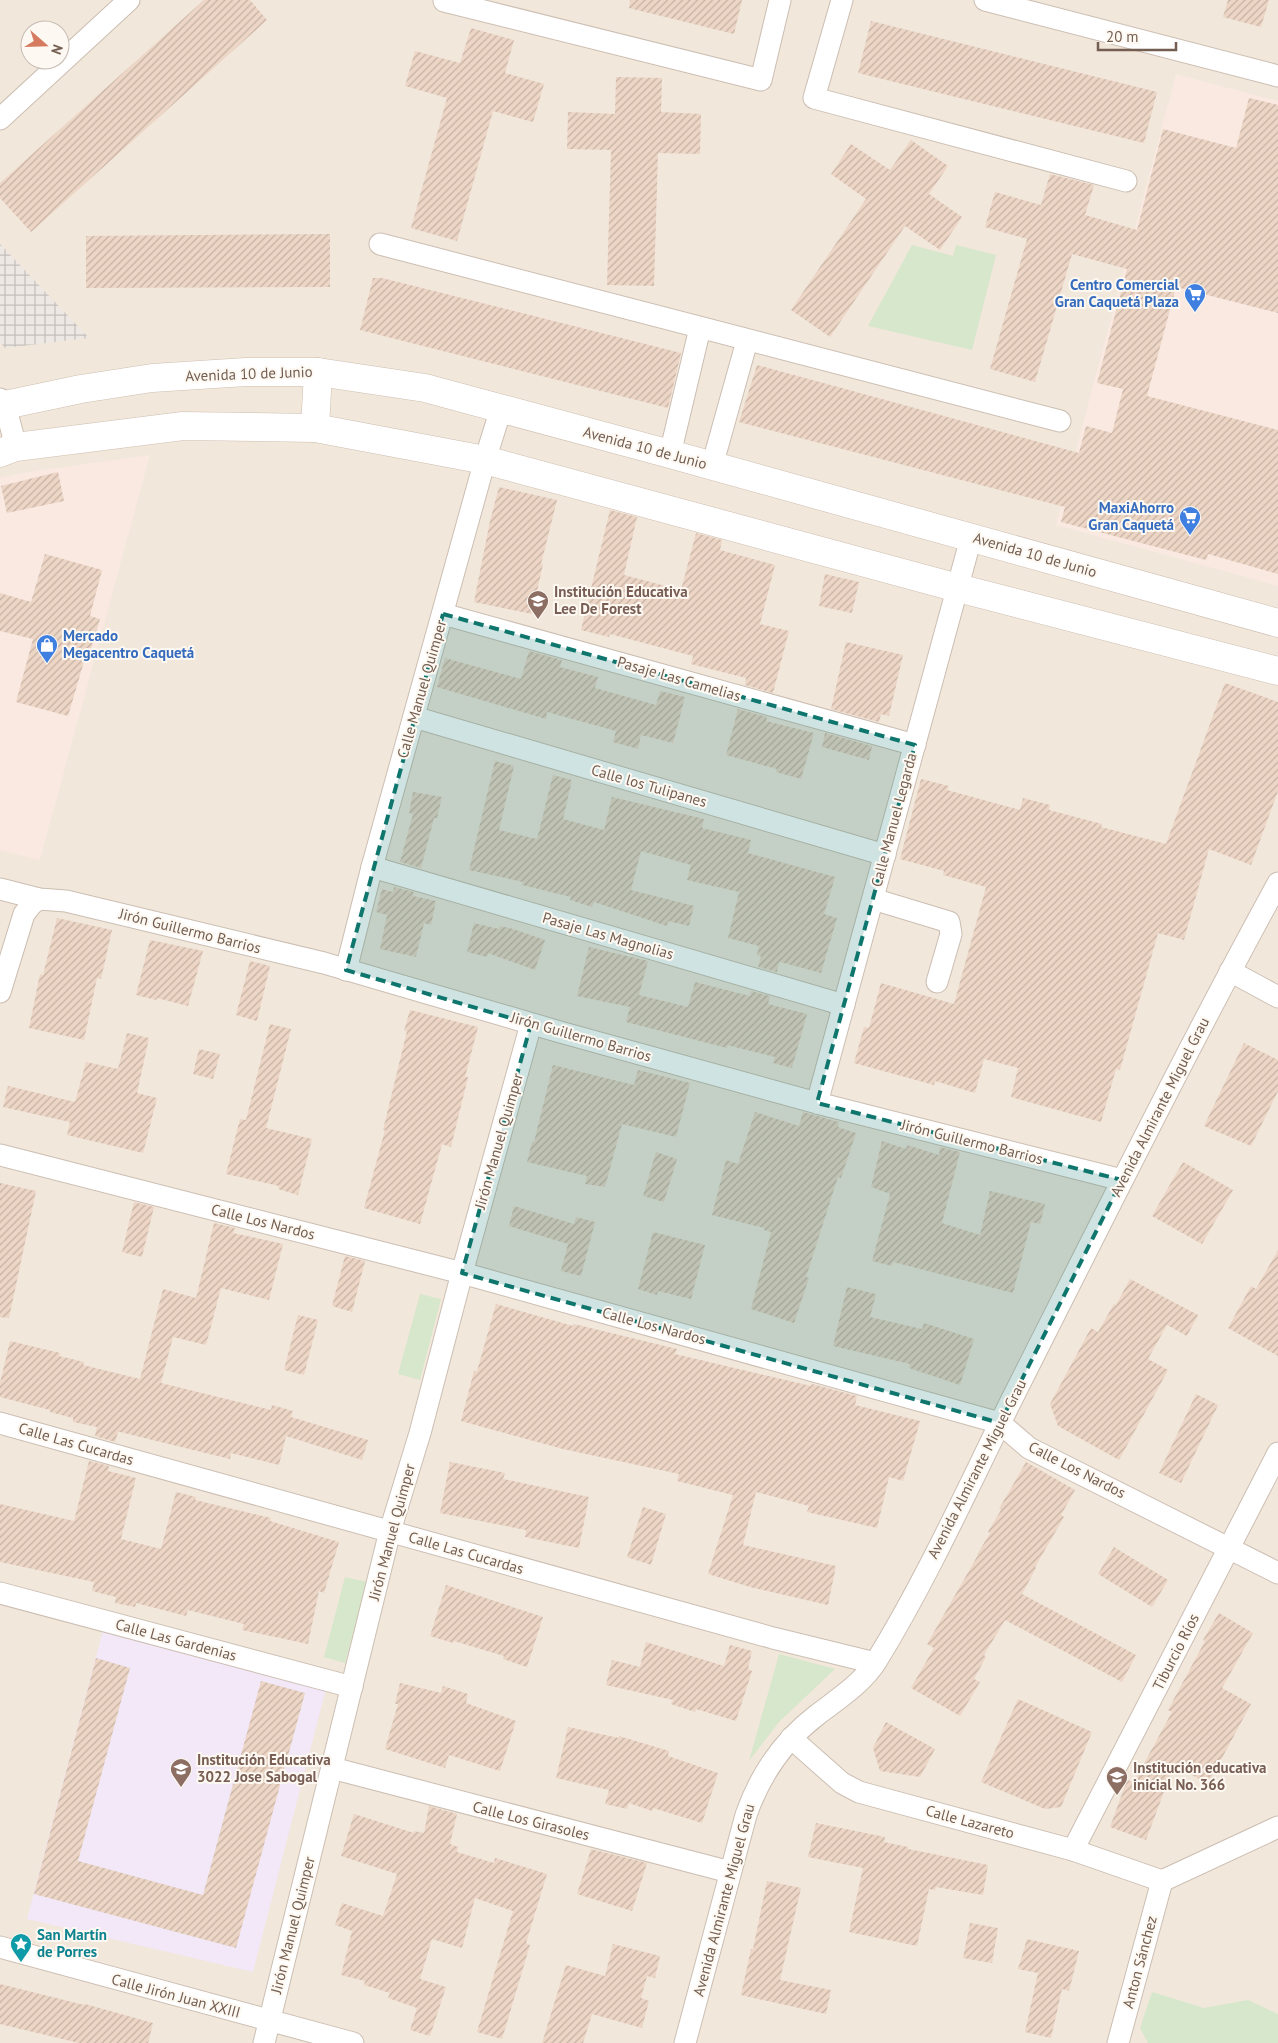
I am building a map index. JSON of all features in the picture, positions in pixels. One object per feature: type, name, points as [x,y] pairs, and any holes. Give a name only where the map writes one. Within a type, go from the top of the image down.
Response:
[{"type":"street","points":[[444,0],[761,80],[780,0]]},
{"type":"street","points":[[842,0],[814,98],[1126,180]]},
{"type":"street","points":[[984,0],[1278,76]]},
{"type":"street","points":[[0,119],[116,5]]},
{"type":"street","points":[[380,244],[1060,421]]},
{"type":"street","points":[[670,454],[700,328]]},
{"type":"street","points":[[712,466],[747,341]]},
{"type":"street","name":"Avenida 10 de Junio","points":[[2,404],[152,378],[246,372],[318,372],[424,388],[670,454],[1278,623]]},
{"type":"street","points":[[315,428],[318,372]]},
{"type":"street","points":[[2,404],[8,450],[183,426],[315,428],[485,460],[958,588],[1278,671]]},
{"type":"street","name":"Calle Manuel Quimper","points":[[346,970],[372,867],[485,460],[501,409]]},
{"type":"street","name":"Calle Manuel Legarda","points":[[817,1103],[971,538]]},
{"type":"street","name":"Pasaje Las Camelias","points":[[443,614],[915,745]]},
{"type":"street","name":"Calle los Tulipanes","points":[[414,717],[885,855]]},
{"type":"street","name":"Pasaje Las Magnolias","points":[[372,867],[844,1005]]},
{"type":"street","name":"Avenida Almirante Miguel Grau","points":[[685,2043],[730,1872],[746,1815],[757,1786],[791,1738],[838,1700],[875,1663],[928,1567],[1122,1180],[1230,971],[1278,883]]},
{"type":"street","name":"Jirón Guillermo Barrios","points":[[0,889],[39,899],[66,901],[346,970],[817,1103],[1122,1180]]},
{"type":"street","points":[[0,992],[24,914],[39,899]]},
{"type":"street","points":[[873,899],[949,922],[951,934],[937,982]]},
{"type":"street","points":[[1230,971],[1278,997]]},
{"type":"street","name":"Jirón Manuel Quimper","points":[[264,2043],[390,1531],[420,1433],[462,1273],[532,1024]]},
{"type":"street","name":"Calle Los Nardos","points":[[0,1155],[462,1273],[1000,1423],[1029,1448],[1278,1573]]},
{"type":"street","name":"Calle Las Cucardas","points":[[0,1423],[773,1638],[875,1663]]},
{"type":"street","name":"Tiburcio Ríos","points":[[1072,1850],[1278,1453]]},
{"type":"street","name":"Calle Las Gardenias","points":[[0,1592],[352,1687]]},
{"type":"street","name":"Calle Lazareto","points":[[791,1738],[842,1783],[859,1792],[1072,1850],[1162,1881]]},
{"type":"street","name":"Calle Los Girasoles","points":[[332,1768],[730,1872]]},
{"type":"street","points":[[1162,1881],[1278,1827]]},
{"type":"street","name":"Anton Sánchez","points":[[1118,2043],[1162,1881]]},
{"type":"street","name":"Calle Jirón Juan XXIII","points":[[0,1947],[353,2043]]},
{"type":"highlighted area","points":[[443,614],[915,745],[817,1103],[1122,1180],[1000,1423],[462,1273],[531,1024],[346,970]]},
{"type":"shaded area","points":[[0,0],[1278,0],[1278,2043],[0,2043]]},
{"type":"shaded area","name":"Centro Comercial Gran Caquetá Plaza","points":[[1176,74],[1278,101],[1278,586],[1056,525]]},
{"type":"shaded area","points":[[0,244],[89,338],[5,348],[0,342]]},
{"type":"shaded area","name":"Mercado Megacentro Caquetá","points":[[150,455],[40,860],[0,850],[0,478],[21,473]]},
{"type":"shaded area","name":"Institución Educativa 3022 Jose Sabogal","points":[[103,1630],[328,1681],[253,1972],[27,1919]]},
{"type":"green space","points":[[912,245],[953,256],[956,245],[996,255],[972,350],[868,326]]},
{"type":"green space","points":[[420,1294],[441,1299],[420,1380],[398,1374]]},
{"type":"green space","points":[[345,1577],[367,1582],[345,1663],[324,1657]]},
{"type":"green space","points":[[779,1654],[835,1669],[779,1722],[749,1761]]},
{"type":"green space","points":[[1152,1992],[1204,2008],[1248,2000],[1278,2014],[1278,2043],[1148,2043],[1140,2028]]},
{"type":"building","points":[[204,0],[250,0],[267,20],[31,232],[0,198],[0,183]]},
{"type":"building","points":[[630,0],[742,0],[734,34],[629,8]]},
{"type":"building","points":[[1228,0],[1269,0],[1261,27],[1223,17]]},
{"type":"building","points":[[871,21],[1157,92],[1144,143],[858,73]]},
{"type":"building","points":[[471,28],[514,40],[505,73],[544,84],[533,122],[493,111],[457,241],[411,228],[447,98],[405,86],[415,51],[460,63]]},
{"type":"building","points":[[616,77],[662,78],[661,112],[701,114],[700,154],[658,153],[654,286],[607,285],[611,150],[567,149],[568,112],[615,114]]},
{"type":"building","name":"Centro Comercial Gran Caquetá Plaza","points":[[1249,98],[1278,105],[1278,313],[1176,287],[1147,396],[1278,430],[1278,574],[1208,554],[1206,560],[1061,522],[1065,507],[739,422],[757,365],[1079,453],[1086,426],[1112,433],[1123,389],[1097,383],[1127,269],[1072,254],[1035,382],[990,369],[1027,239],[985,227],[995,192],[1041,205],[1050,174],[1094,185],[1085,215],[1137,230],[1163,129],[1236,148]]},
{"type":"building","points":[[911,140],[948,166],[929,194],[962,217],[940,250],[905,226],[830,337],[791,310],[866,199],[831,174],[851,144],[890,170]]},
{"type":"building","points":[[330,234],[330,287],[86,288],[86,236]]},
{"type":"building","points":[[373,278],[382,278],[681,353],[668,408],[360,330]]},
{"type":"building","points":[[58,472],[64,501],[7,513],[1,486]]},
{"type":"building","points":[[499,487],[557,500],[541,564],[543,564],[532,614],[474,602],[490,521]]},
{"type":"building","points":[[610,510],[637,517],[624,575],[681,590],[696,533],[722,540],[720,550],[775,565],[760,624],[789,631],[773,693],[745,685],[746,678],[691,664],[693,656],[610,634],[609,637],[581,630]]},
{"type":"building","points":[[45,554],[102,570],[90,616],[100,619],[91,649],[88,648],[68,716],[16,702],[33,639],[0,631],[0,593],[31,602]]},
{"type":"building","points":[[825,574],[859,582],[852,613],[819,606]]},
{"type":"building","points":[[846,642],[903,655],[889,716],[881,714],[879,722],[831,709]]},
{"type":"building","points":[[529,651],[562,660],[560,667],[598,677],[595,688],[656,705],[660,691],[685,697],[673,743],[641,735],[638,749],[613,742],[616,731],[547,712],[546,719],[437,687],[445,658],[521,679]]},
{"type":"building","points":[[1225,683],[1278,702],[1278,791],[1251,865],[1209,849],[1184,940],[1158,933],[1120,1070],[1116,1069],[1101,1122],[1011,1097],[1018,1068],[984,1059],[975,1093],[935,1081],[934,1085],[854,1063],[864,1027],[869,1028],[881,983],[954,1004],[986,887],[943,875],[944,871],[900,859],[921,779],[949,786],[947,790],[1020,810],[1023,798],[1050,805],[1049,810],[1102,824],[1101,827],[1166,844]]},
{"type":"building","points":[[738,709],[767,717],[766,721],[814,733],[801,779],[776,772],[777,769],[726,755]]},
{"type":"building","points":[[825,733],[872,746],[869,760],[822,747]]},
{"type":"building","points":[[495,761],[514,766],[499,830],[537,839],[553,775],[572,780],[563,819],[604,830],[612,797],[704,819],[702,828],[751,840],[748,853],[835,877],[824,914],[837,918],[821,973],[779,962],[777,972],[758,967],[761,956],[757,955],[759,946],[728,938],[739,892],[687,880],[691,865],[641,851],[631,890],[694,906],[689,926],[668,921],[667,926],[594,902],[592,907],[570,900],[571,897],[522,885],[523,882],[469,870]]},
{"type":"building","points":[[413,792],[442,797],[437,818],[434,818],[421,868],[400,862],[413,814],[409,813]]},
{"type":"building","points":[[394,887],[414,892],[413,896],[436,901],[431,925],[424,923],[416,957],[380,949],[387,915],[376,912],[382,889],[393,892]]},
{"type":"building","points":[[57,918],[112,930],[101,979],[97,978],[84,1040],[29,1028],[40,974],[43,975]]},
{"type":"building","points":[[474,923],[499,929],[500,926],[513,929],[545,940],[535,970],[488,953],[487,957],[467,952]]},
{"type":"building","points":[[150,940],[203,951],[188,1006],[136,995]]},
{"type":"building","points":[[589,947],[648,961],[639,995],[688,1007],[695,982],[750,996],[751,991],[770,996],[768,1004],[807,1014],[792,1068],[773,1063],[775,1057],[727,1045],[727,1048],[626,1022],[630,1007],[577,996]]},
{"type":"building","points":[[250,961],[270,966],[257,1021],[236,1015]]},
{"type":"building","points":[[410,1010],[478,1027],[465,1077],[468,1077],[451,1147],[442,1144],[420,1224],[364,1208],[385,1130],[383,1130],[407,1031],[404,1031]]},
{"type":"building","points":[[270,1024],[291,1029],[266,1128],[312,1139],[298,1195],[278,1189],[279,1186],[226,1174],[240,1119],[246,1120]]},
{"type":"building","points":[[127,1033],[149,1038],[137,1093],[157,1098],[143,1153],[67,1135],[70,1122],[3,1107],[8,1086],[75,1102],[86,1062],[118,1069]]},
{"type":"building","points":[[1244,1043],[1278,1060],[1278,1091],[1251,1146],[1204,1126]]},
{"type":"building","points":[[199,1049],[220,1054],[213,1079],[193,1074]]},
{"type":"building","points":[[553,1065],[634,1085],[638,1070],[690,1083],[676,1137],[622,1124],[605,1187],[585,1184],[587,1176],[527,1162],[532,1142],[534,1142]]},
{"type":"building","points":[[755,1112],[799,1126],[803,1112],[839,1122],[838,1127],[856,1133],[841,1178],[838,1177],[806,1277],[809,1278],[794,1323],[751,1309],[771,1232],[764,1230],[764,1228],[712,1215],[726,1160],[738,1164]]},
{"type":"building","points":[[882,1141],[906,1149],[907,1145],[939,1155],[940,1147],[960,1152],[942,1223],[980,1235],[990,1191],[1045,1204],[1040,1224],[1031,1222],[1013,1293],[893,1262],[892,1266],[872,1261],[890,1194],[871,1187]]},
{"type":"building","points":[[656,1152],[677,1159],[664,1202],[643,1196]]},
{"type":"building","points":[[1183,1162],[1233,1190],[1202,1244],[1152,1216]]},
{"type":"building","points":[[0,1183],[36,1191],[9,1318],[0,1317]]},
{"type":"building","points":[[134,1202],[154,1207],[142,1257],[122,1252]]},
{"type":"building","points":[[514,1206],[574,1224],[576,1217],[595,1222],[581,1276],[561,1271],[568,1244],[509,1226]]},
{"type":"building","points":[[214,1223],[235,1228],[233,1233],[283,1244],[269,1300],[221,1288],[206,1345],[173,1337],[161,1383],[271,1410],[272,1405],[293,1411],[291,1417],[368,1440],[362,1460],[286,1436],[279,1465],[231,1453],[230,1459],[120,1432],[118,1432],[115,1442],[95,1436],[97,1427],[73,1422],[73,1418],[50,1412],[50,1410],[0,1397],[0,1383],[10,1341],[60,1353],[59,1356],[84,1362],[83,1365],[140,1379],[163,1289],[196,1298]]},
{"type":"building","points":[[653,1232],[705,1245],[691,1299],[658,1291],[657,1295],[638,1289]]},
{"type":"building","points":[[1278,1250],[1278,1356],[1228,1328],[1251,1286],[1256,1289]]},
{"type":"building","points":[[345,1256],[365,1261],[352,1312],[332,1306]]},
{"type":"building","points":[[1130,1279],[1198,1315],[1187,1336],[1167,1325],[1148,1359],[1168,1370],[1119,1460],[1058,1426],[1050,1404],[1091,1328],[1098,1332]]},
{"type":"building","points":[[847,1287],[876,1294],[870,1317],[922,1329],[924,1323],[974,1339],[960,1385],[909,1368],[910,1364],[833,1346]]},
{"type":"building","points":[[496,1304],[573,1326],[574,1324],[677,1349],[675,1354],[811,1386],[812,1384],[857,1396],[855,1405],[920,1421],[903,1481],[889,1477],[877,1528],[807,1512],[809,1506],[756,1492],[743,1545],[836,1566],[828,1605],[750,1587],[708,1574],[733,1495],[677,1481],[679,1474],[563,1449],[461,1421],[474,1371],[477,1371]]},
{"type":"building","points":[[298,1315],[318,1320],[304,1375],[284,1370]]},
{"type":"building","points":[[1196,1394],[1218,1405],[1181,1483],[1159,1473]]},
{"type":"building","points":[[89,1461],[109,1466],[108,1471],[136,1478],[121,1539],[161,1549],[176,1492],[196,1497],[195,1500],[271,1518],[270,1521],[339,1542],[324,1593],[319,1591],[308,1644],[242,1630],[244,1624],[188,1610],[186,1616],[136,1603],[135,1607],[115,1603],[116,1597],[92,1591],[94,1582],[0,1562],[0,1504],[74,1521]]},
{"type":"building","points":[[450,1462],[505,1473],[503,1479],[589,1497],[579,1548],[525,1537],[526,1530],[440,1513]]},
{"type":"building","points":[[1026,1462],[1075,1490],[1061,1515],[1064,1517],[1035,1567],[1022,1594],[1136,1655],[1122,1682],[1005,1620],[984,1655],[986,1657],[974,1679],[980,1682],[960,1716],[911,1688],[934,1648],[927,1644],[990,1533],[988,1532],[1001,1510],[999,1509]]},
{"type":"building","points":[[643,1507],[666,1514],[651,1565],[627,1557]]},
{"type":"building","points":[[1114,1547],[1168,1580],[1152,1607],[1098,1574]]},
{"type":"building","points":[[446,1585],[543,1617],[527,1667],[503,1659],[504,1656],[430,1636]]},
{"type":"building","points":[[1219,1613],[1253,1633],[1222,1688],[1251,1704],[1208,1784],[1174,1765],[1146,1840],[1110,1827],[1127,1780],[1134,1782],[1172,1712],[1168,1710],[1205,1641],[1203,1640]]},
{"type":"building","points":[[646,1642],[724,1666],[730,1645],[752,1651],[748,1669],[752,1671],[736,1721],[696,1709],[695,1712],[671,1704],[673,1700],[606,1685],[612,1660],[640,1667]]},
{"type":"building","points":[[96,1658],[130,1668],[78,1861],[203,1895],[261,1681],[305,1693],[236,1948],[34,1894]]},
{"type":"building","points":[[400,1683],[441,1693],[443,1686],[468,1694],[466,1703],[516,1721],[500,1771],[449,1755],[445,1768],[385,1749],[398,1704],[395,1704]]},
{"type":"building","points":[[1018,1699],[1092,1732],[1061,1807],[1045,1809],[981,1782]]},
{"type":"building","points":[[886,1722],[935,1749],[920,1777],[880,1771],[873,1748]]},
{"type":"building","points":[[568,1727],[619,1738],[619,1736],[669,1751],[668,1756],[718,1773],[702,1823],[653,1808],[652,1811],[629,1803],[627,1809],[605,1804],[609,1790],[556,1778]]},
{"type":"building","points":[[429,1806],[457,1814],[450,1844],[458,1847],[457,1852],[494,1863],[495,1858],[547,1874],[526,1943],[530,1945],[502,2039],[477,2032],[513,1911],[475,1898],[462,1948],[432,1939],[420,1979],[446,1987],[430,2036],[410,2030],[417,2008],[388,1998],[390,1993],[364,1985],[365,1981],[341,1975],[352,1931],[335,1925],[342,1903],[383,1916],[397,1874],[341,1856],[354,1814],[414,1833],[414,1831],[424,1833]]},
{"type":"building","points":[[816,1823],[885,1837],[884,1842],[908,1847],[908,1849],[988,1865],[983,1895],[936,1887],[935,1890],[929,1889],[917,1946],[849,1932],[863,1868],[808,1857]]},
{"type":"building","points":[[591,1849],[647,1863],[632,1911],[577,1894]]},
{"type":"building","points":[[767,1881],[801,1888],[780,1980],[831,1990],[826,2014],[741,1995]]},
{"type":"building","points":[[970,1923],[998,1928],[992,1963],[963,1958]]},
{"type":"building","points":[[1027,1939],[1079,1951],[1069,1991],[1062,1989],[1051,2038],[1025,2032],[1038,1973],[1018,1969]]},
{"type":"building","points":[[613,1944],[660,1956],[655,1978],[647,1976],[641,1998],[649,2001],[642,2028],[592,2014],[583,2043],[542,2043],[566,1965],[605,1976]]},
{"type":"building","points":[[0,1984],[85,2004],[153,2023],[148,2043],[79,2043],[0,2024]]},
{"type":"place","name":"Centro Comercial Gran Caquetá Plaza","points":[[1195,313]]},
{"type":"place","name":"MaxiAhorro Gran Caquetá","points":[[1190,536]]},
{"type":"place","name":"Institución Educativa Lee De Forest","points":[[538,620]]},
{"type":"place","name":"Mercado Megacentro Caquetá","points":[[47,664]]},
{"type":"place","name":"Institución Educativa 3022 Jose Sabogal","points":[[181,1788]]},
{"type":"place","name":"Institución educativa inicial No. 366","points":[[1117,1796]]},
{"type":"place","name":"San Martín de Porres","points":[[21,1963]]}]
